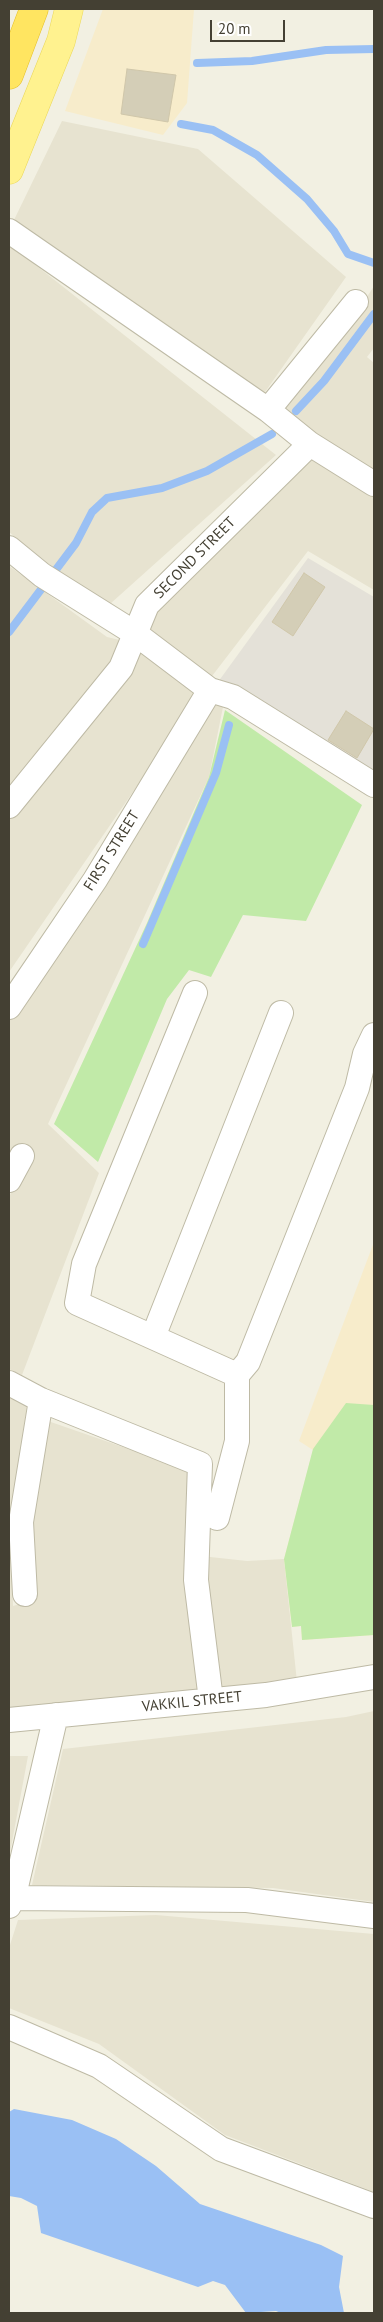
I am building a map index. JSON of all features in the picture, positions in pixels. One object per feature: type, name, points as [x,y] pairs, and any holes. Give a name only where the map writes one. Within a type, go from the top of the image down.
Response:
[{"type":"highway","points":[[9,75],[34,9]]},
{"type":"main road","points":[[9,170],[61,41],[69,9]]},
{"type":"street","points":[[9,231],[268,410],[310,444],[374,484]]},
{"type":"street","points":[[268,410],[356,302]]},
{"type":"street","name":"SECOND STREET","points":[[9,806],[121,668],[147,605],[310,444]]},
{"type":"street","points":[[9,548],[54,583],[136,634],[210,690],[233,697],[374,785]]},
{"type":"street","name":"FIRST STREET","points":[[9,1008],[95,880],[210,690]]},
{"type":"street","points":[[195,993],[84,1264],[77,1303],[237,1375]]},
{"type":"street","points":[[153,1337],[281,1013]]},
{"type":"street","points":[[217,1518],[237,1441],[237,1375],[248,1362],[357,1088],[365,1054],[374,1035]]},
{"type":"street","points":[[9,1180],[22,1156]]},
{"type":"street","points":[[9,1383],[41,1400],[200,1464],[196,1580],[211,1700]]},
{"type":"street","points":[[25,1594],[22,1522],[41,1400]]},
{"type":"street","name":"VAKKIL STREET","points":[[9,1720],[266,1695],[374,1677]]},
{"type":"street","points":[[56,1715],[10,1902],[247,1900],[374,1916]]},
{"type":"street","points":[[9,2027],[99,2066],[221,2149],[374,2206]]},
{"type":"shaded area","points":[[103,9],[194,9],[187,103],[163,135],[65,111]]},
{"type":"shaded area","points":[[62,121],[198,149],[346,277],[265,392],[200,351],[14,220]]},
{"type":"shaded area","points":[[9,244],[276,455],[110,604],[64,576],[9,532]]},
{"type":"shaded area","points":[[374,286],[374,348],[367,357],[374,363],[374,475],[278,408],[343,334]]},
{"type":"shaded area","points":[[312,454],[374,493],[374,590],[308,551],[209,680],[147,626],[155,609]]},
{"type":"shaded area","points":[[308,558],[374,597],[374,781],[218,682]]},
{"type":"shaded area","points":[[9,566],[107,637],[120,640],[111,664],[9,791]]},
{"type":"shaded area","points":[[137,647],[201,693],[9,972],[9,815]]},
{"type":"shaded area","points":[[212,700],[223,707],[209,777],[48,1124],[99,1173],[22,1375],[9,1369],[9,1197],[32,1151],[20,1144],[9,1162],[9,1020],[126,845]]},
{"type":"shaded area","points":[[374,1242],[374,1635],[302,1640],[301,1626],[292,1627],[284,1559],[313,1450],[299,1441]]},
{"type":"shaded area","points":[[9,1395],[27,1406],[11,1521],[13,1606],[32,1600],[31,1524],[48,1421],[189,1470],[203,1697],[9,1710]]},
{"type":"shaded area","points":[[201,1556],[247,1561],[284,1559],[297,1682],[213,1696]]},
{"type":"shaded area","points":[[374,1711],[374,1902],[273,1888],[32,1885],[63,1749],[346,1717]]},
{"type":"shaded area","points":[[9,1756],[28,1756],[9,1858]]},
{"type":"shaded area","points":[[156,1915],[374,1934],[374,2192],[225,2135],[99,2044],[9,2008],[9,1948],[18,1920]]},
{"type":"green space","points":[[225,710],[362,805],[306,921],[243,915],[211,977],[189,970],[167,999],[98,1162],[54,1124],[147,923],[209,777]]},
{"type":"green space","points":[[346,1403],[374,1405],[374,1635],[302,1640],[301,1626],[292,1627],[284,1559],[313,1449]]},
{"type":"water","points":[[14,2109],[72,2120],[116,2139],[156,2166],[200,2204],[321,2245],[343,2256],[339,2287],[344,2313],[281,2313],[276,2311],[246,2313],[225,2285],[213,2281],[198,2287],[41,2233],[37,2206],[21,2198],[9,2196],[9,2112]]},
{"type":"building","points":[[127,69],[176,75],[168,122],[121,114]]},
{"type":"building","points":[[304,573],[325,587],[293,636],[272,622]]},
{"type":"building","points":[[346,711],[374,729],[357,758],[328,740]]},
{"type":"waterway","points":[[197,63],[252,61],[326,50],[374,49]]},
{"type":"waterway","points":[[181,124],[213,130],[257,155],[307,199],[334,231],[348,254],[374,263]]},
{"type":"waterway","points":[[296,411],[324,381],[374,314]]},
{"type":"waterway","points":[[9,632],[76,543],[92,512],[107,498],[162,488],[207,471],[272,434]]},
{"type":"waterway","points":[[143,944],[216,773],[229,725]]}]
